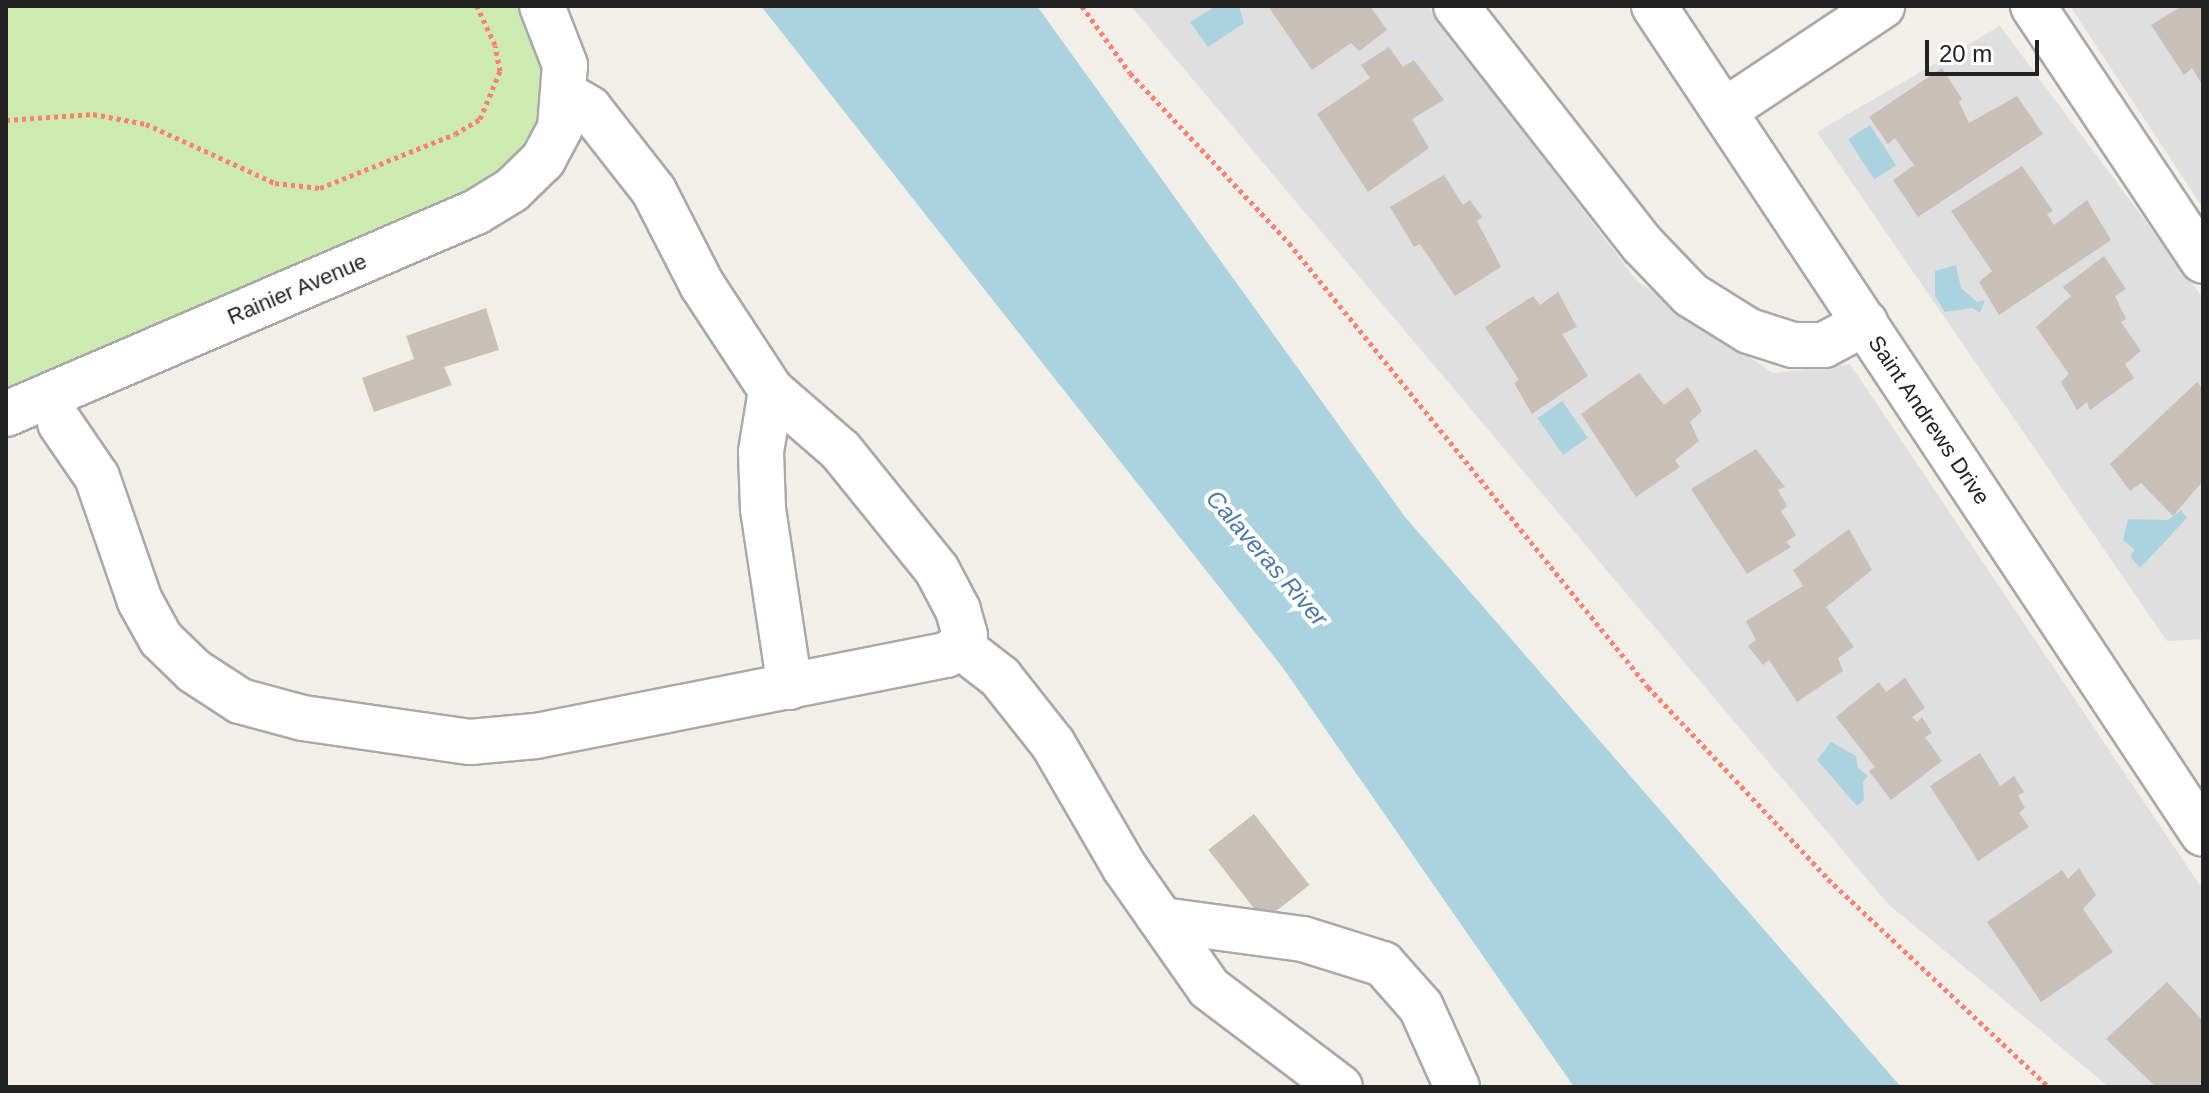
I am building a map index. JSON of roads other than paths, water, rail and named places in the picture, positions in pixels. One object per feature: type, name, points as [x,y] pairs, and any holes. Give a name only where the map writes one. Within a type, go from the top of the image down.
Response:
[{"type":"street","points":[[60,423],[97,477],[140,601],[161,639],[194,671],[240,701],[303,718],[470,742],[536,736],[946,655],[960,646],[965,635],[958,610],[937,570],[840,450],[771,390],[702,285],[646,180],[589,108],[562,110],[565,65],[542,6]]},
{"type":"street","points":[[1456,6],[1643,245],[1691,295],[1749,331],[1793,345],[1824,345],[1865,323]]},
{"type":"street","name":"Saint Andrews Drive","points":[[1654,6],[2203,834]]},
{"type":"street","points":[[1724,111],[1882,6]]},
{"type":"street","points":[[2033,6],[2203,261]]},
{"type":"street","name":"Rainier Avenue","points":[[6,414],[476,212],[512,190],[543,160],[562,110]]},
{"type":"street","points":[[771,390],[761,452],[763,509],[790,687]]},
{"type":"street","points":[[960,646],[1000,677],[1053,744],[1162,920],[1209,988],[1340,1087]]},
{"type":"street","points":[[1162,920],[1303,939],[1383,964],[1421,1007],[1457,1087]]},
{"type":"water","name":"Calaveras River","points":[[761,6],[1037,6],[1405,517],[1901,1087],[1574,1087],[1283,668]]},
{"type":"water","points":[[1216,6],[1239,6],[1244,23],[1208,47],[1190,22]]},
{"type":"water","points":[[1870,125],[1896,165],[1874,179],[1848,139]]},
{"type":"water","points":[[1956,265],[1961,288],[1977,302],[1985,300],[1980,313],[1973,308],[1945,312],[1935,296],[1935,271]]},
{"type":"water","points":[[1562,401],[1588,438],[1563,455],[1537,418]]},
{"type":"water","points":[[2181,510],[2187,518],[2140,568],[2130,556],[2135,550],[2123,540],[2128,519],[2168,520]]},
{"type":"water","points":[[1831,742],[1856,756],[1858,768],[1868,776],[1863,782],[1864,800],[1857,806],[1817,760]]}]
